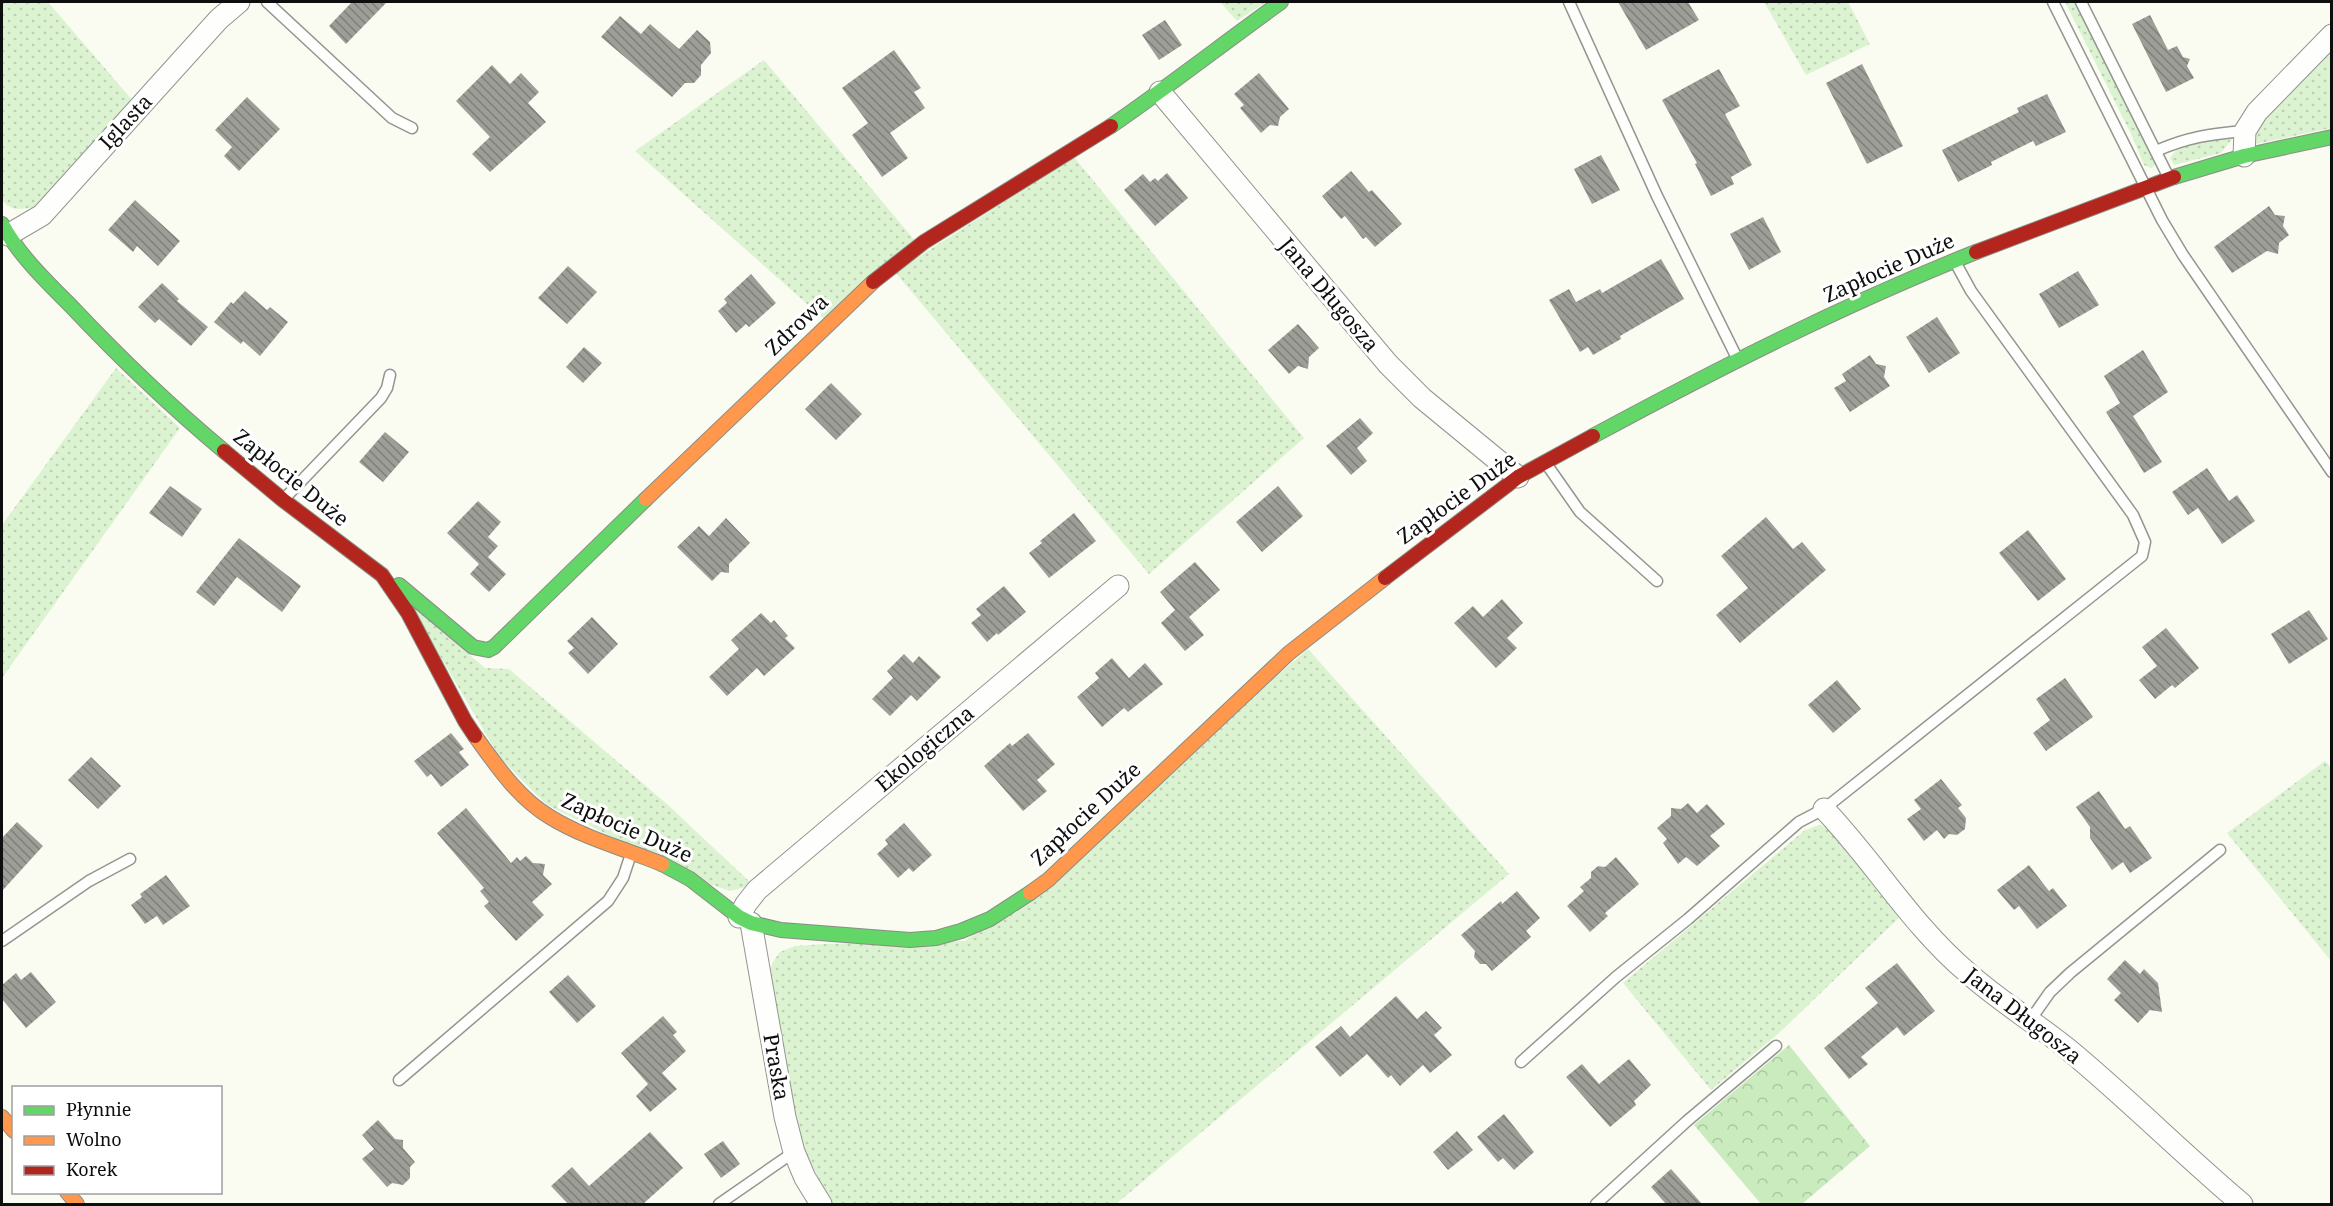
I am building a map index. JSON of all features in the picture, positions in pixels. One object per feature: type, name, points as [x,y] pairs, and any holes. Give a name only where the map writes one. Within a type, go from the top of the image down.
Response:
[{"type":"street","name":"Iglasta","points":[[5,229],[42,215],[219,19],[239,2]]},
{"type":"street","name":"Zdrowa","points":[[382,575],[400,585],[473,647],[488,650],[494,647],[697,449],[886,271],[924,242],[1090,140],[1160,92],[1177,77],[1281,2]]},
{"type":"street","points":[[2244,156],[2245,130],[2257,112],[2331,35]]},
{"type":"street","name":"Jana Długosza","points":[[1160,92],[1388,364],[1422,398],[1518,477]]},
{"type":"street","name":"Zapłocie Duże","points":[[5,229],[55,290],[122,360],[188,421],[283,500],[382,575],[408,613],[465,721],[496,766],[526,799],[549,817],[579,832],[632,850],[690,879],[745,920],[803,932],[910,939],[936,938],[961,932],[990,919],[1016,904],[1048,880],[1289,653],[1518,477],[1738,360],[1954,260],[2169,178],[2244,156],[2331,137]]},
{"type":"street","name":"Ekologiczna","points":[[745,920],[746,904],[757,891],[1118,586]]},
{"type":"street","name":"Jana Długosza","points":[[1824,809],[1947,952],[1968,973],[2031,1019],[2071,1052],[2242,1204]]},
{"type":"street","name":"Praska","points":[[745,920],[794,1152],[805,1178],[821,1204]]},
{"type":"street","points":[[2,1117],[12,1129]]},
{"type":"lane","points":[[267,2],[392,118],[411,128]]},
{"type":"lane","points":[[1569,2],[1657,196],[1738,360]]},
{"type":"lane","points":[[2053,2],[2144,187],[2183,255],[2331,472]]},
{"type":"lane","points":[[2081,2],[2169,178]]},
{"type":"lane","points":[[2156,152],[2182,140],[2201,135],[2245,130]]},
{"type":"lane","points":[[1521,1062],[1616,977],[1688,919],[1799,822],[1824,809],[2142,556],[2145,542],[2133,515],[1971,291],[1954,260]]},
{"type":"lane","points":[[283,500],[381,398],[387,388],[390,375]]},
{"type":"lane","points":[[1545,462],[1580,513],[1657,581]]},
{"type":"lane","points":[[399,1080],[608,901],[623,878],[632,850]]},
{"type":"lane","points":[[2031,1019],[2050,992],[2070,973],[2220,850]]},
{"type":"lane","points":[[2,941],[89,881],[130,859]]},
{"type":"lane","points":[[1596,1204],[1687,1121],[1776,1046]]},
{"type":"lane","points":[[719,1204],[794,1152]]},
{"type":"green space","points":[[2,2],[48,2],[133,101],[35,207],[17,209],[5,204],[2,200]]},
{"type":"green space","points":[[1220,2],[1266,2],[1237,21]]},
{"type":"green space","points":[[1764,2],[1848,2],[1870,44],[1806,75]]},
{"type":"green space","points":[[2065,2],[2074,2],[2155,162],[2154,167],[2144,165],[2132,136]]},
{"type":"green space","points":[[2331,47],[2331,128],[2256,144],[2256,130],[2263,114]]},
{"type":"green space","points":[[764,60],[916,242],[824,319],[635,151]]},
{"type":"green space","points":[[2233,138],[2221,153],[2174,165],[2170,158],[2175,151],[2190,143],[2207,139]]},
{"type":"green space","points":[[1074,157],[1304,438],[1149,574],[895,272]]},
{"type":"green space","points":[[116,368],[180,428],[2,678],[2,525]]},
{"type":"green space","points":[[409,603],[485,668],[509,669],[667,804],[753,885],[730,891],[709,884],[547,805],[500,758]]},
{"type":"green space","points":[[1308,649],[1509,874],[1116,1204],[831,1204],[802,1145],[793,1114],[768,975],[780,952],[795,946],[825,944],[965,941]]},
{"type":"green space","points":[[2325,761],[2332,769],[2331,961],[2227,833]]},
{"type":"green space","points":[[1819,825],[1835,830],[1904,913],[1779,1033],[1711,1090],[1623,983],[1805,830]]},
{"type":"green space","points":[[1789,1045],[1870,1146],[1802,1204],[1761,1204],[1694,1125]]},
{"type":"building","points":[[352,2],[387,2],[346,44],[329,26]]},
{"type":"building","points":[[1618,2],[1688,2],[1699,20],[1646,50]]},
{"type":"building","points":[[2150,15],[2168,50],[2177,46],[2183,57],[2190,59],[2187,66],[2194,78],[2166,92],[2132,24]]},
{"type":"building","points":[[620,16],[641,34],[650,24],[679,49],[697,30],[710,42],[711,53],[701,65],[701,75],[694,83],[685,83],[672,97],[601,37]]},
{"type":"building","points":[[1165,20],[1182,45],[1159,60],[1142,35]]},
{"type":"building","points":[[894,50],[921,88],[914,92],[925,108],[890,133],[908,158],[882,177],[852,135],[868,123],[842,88]]},
{"type":"building","points":[[1862,64],[1903,146],[1867,164],[1826,83]]},
{"type":"building","points":[[492,65],[510,84],[521,73],[539,92],[528,103],[546,122],[490,172],[472,154],[490,137],[456,101]]},
{"type":"building","points":[[1719,69],[1740,106],[1725,114],[1752,165],[1731,177],[1734,184],[1711,196],[1695,164],[1697,163],[1662,100]]},
{"type":"building","points":[[1259,73],[1289,109],[1280,117],[1278,126],[1270,125],[1261,133],[1240,108],[1244,105],[1234,94]]},
{"type":"building","points":[[2047,94],[2066,132],[2036,146],[2033,141],[1958,182],[1942,150],[2019,112],[2017,108]]},
{"type":"building","points":[[247,97],[280,129],[239,171],[224,156],[232,147],[215,130]]},
{"type":"building","points":[[1601,155],[1620,190],[1592,204],[1574,169]]},
{"type":"building","points":[[1351,171],[1369,192],[1372,190],[1402,224],[1375,247],[1366,237],[1363,239],[1345,216],[1341,219],[1322,196]]},
{"type":"building","points":[[1167,173],[1188,198],[1155,226],[1124,190],[1143,174],[1150,182],[1155,178],[1158,181]]},
{"type":"building","points":[[135,200],[180,241],[158,266],[137,246],[133,252],[108,230]]},
{"type":"building","points":[[2269,206],[2275,215],[2285,216],[2283,226],[2289,235],[2279,243],[2278,254],[2267,251],[2232,273],[2214,247]]},
{"type":"building","points":[[1763,217],[1781,252],[1749,270],[1730,234]]},
{"type":"building","points":[[1661,259],[1684,299],[1620,336],[1621,339],[1593,355],[1588,347],[1580,352],[1549,300],[1569,289],[1576,302],[1600,289],[1602,293]]},
{"type":"building","points":[[568,266],[597,292],[567,324],[538,298]]},
{"type":"building","points":[[2078,271],[2099,305],[2059,328],[2039,294]]},
{"type":"building","points":[[751,274],[776,303],[749,327],[746,324],[736,333],[718,311],[727,303],[724,299]]},
{"type":"building","points":[[162,283],[179,299],[177,301],[208,327],[191,346],[159,319],[155,323],[138,307]]},
{"type":"building","points":[[245,291],[267,310],[270,307],[288,322],[260,356],[243,341],[241,344],[214,322],[231,302],[233,304]]},
{"type":"building","points":[[1937,317],[1960,353],[1929,373],[1906,337]]},
{"type":"building","points":[[1298,324],[1319,348],[1309,357],[1308,369],[1298,366],[1289,374],[1268,350]]},
{"type":"building","points":[[584,347],[602,363],[583,383],[566,367]]},
{"type":"building","points":[[2143,350],[2168,392],[2133,416],[2162,462],[2144,473],[2106,412],[2120,403],[2104,376]]},
{"type":"building","points":[[1870,355],[1876,364],[1886,366],[1884,377],[1890,386],[1850,412],[1834,388],[1846,381],[1842,374]]},
{"type":"building","points":[[831,383],[862,414],[836,440],[805,409]]},
{"type":"building","points":[[1360,418],[1373,433],[1357,448],[1367,461],[1351,475],[1326,446]]},
{"type":"building","points":[[385,432],[409,452],[383,482],[359,462]]},
{"type":"building","points":[[2207,468],[2229,501],[2237,495],[2255,521],[2222,544],[2198,508],[2188,515],[2172,492]]},
{"type":"building","points":[[170,486],[202,509],[182,537],[149,513]]},
{"type":"building","points":[[1278,486],[1303,516],[1262,552],[1236,522]]},
{"type":"building","points":[[478,501],[501,522],[488,537],[498,546],[488,557],[506,574],[489,592],[470,574],[479,564],[447,533]]},
{"type":"building","points":[[1074,513],[1096,541],[1049,578],[1029,553]]},
{"type":"building","points":[[1766,517],[1793,549],[1802,542],[1826,570],[1740,643],[1716,615],[1748,588],[1721,556]]},
{"type":"building","points":[[726,518],[750,543],[729,564],[729,573],[721,572],[712,581],[677,547],[699,526],[709,536]]},
{"type":"building","points":[[2028,530],[2066,579],[2038,601],[1999,553]]},
{"type":"building","points":[[239,538],[301,586],[282,612],[237,577],[214,606],[196,592]]},
{"type":"building","points":[[1195,562],[1220,590],[1189,617],[1204,635],[1185,651],[1161,623],[1175,610],[1160,592]]},
{"type":"building","points":[[1004,586],[1026,612],[987,642],[971,623],[981,615],[976,609]]},
{"type":"building","points":[[1502,599],[1523,623],[1507,638],[1517,648],[1496,668],[1454,623],[1473,606],[1483,617]]},
{"type":"building","points":[[2309,610],[2328,639],[2289,664],[2271,634]]},
{"type":"building","points":[[761,613],[771,623],[774,620],[788,636],[785,638],[795,648],[764,676],[757,668],[727,696],[709,677],[739,649],[731,640]]},
{"type":"building","points":[[592,617],[618,644],[588,674],[568,653],[574,648],[567,641]]},
{"type":"building","points":[[2166,628],[2199,668],[2175,688],[2172,685],[2155,699],[2139,680],[2157,666],[2142,647]]},
{"type":"building","points":[[904,654],[913,663],[919,656],[941,677],[917,701],[911,695],[890,716],[872,699],[893,678],[887,671]]},
{"type":"building","points":[[1112,658],[1129,678],[1145,663],[1163,684],[1128,712],[1124,708],[1102,727],[1077,697],[1099,678],[1095,673]]},
{"type":"building","points":[[2065,678],[2093,717],[2046,751],[2033,733],[2050,720],[2036,699]]},
{"type":"building","points":[[1837,680],[1861,709],[1833,733],[1808,705]]},
{"type":"building","points":[[451,733],[464,749],[459,752],[469,765],[441,787],[431,774],[427,777],[414,761]]},
{"type":"building","points":[[1028,733],[1055,764],[1037,780],[1047,791],[1023,811],[984,766],[1010,743],[1012,746]]},
{"type":"building","points":[[91,757],[121,786],[98,809],[68,780]]},
{"type":"building","points":[[1941,779],[1962,805],[1958,808],[1966,818],[1965,829],[1957,835],[1949,834],[1944,839],[1937,830],[1924,841],[1907,819],[1921,809],[1914,800]]},
{"type":"building","points":[[2099,791],[2125,829],[2130,826],[2152,858],[2130,873],[2123,862],[2112,870],[2090,838],[2090,827],[2076,807]]},
{"type":"building","points":[[1688,803],[1697,813],[1707,804],[1725,824],[1710,836],[1720,846],[1697,866],[1686,857],[1678,864],[1663,843],[1667,839],[1657,828],[1671,816],[1671,808],[1681,809]]},
{"type":"building","points":[[466,808],[511,863],[517,857],[520,861],[526,856],[533,863],[545,864],[543,875],[552,884],[532,902],[544,915],[516,941],[484,906],[489,902],[480,891],[484,888],[437,833]]},
{"type":"building","points":[[17,822],[43,846],[2,891],[2,838]]},
{"type":"building","points":[[904,823],[932,855],[913,872],[909,868],[898,878],[877,854],[888,844],[885,840]]},
{"type":"building","points":[[1616,857],[1639,884],[1605,913],[1608,916],[1590,932],[1567,906],[1584,891],[1580,887],[1591,878],[1591,872],[1598,866],[1605,867]]},
{"type":"building","points":[[2029,865],[2049,891],[2053,888],[2067,906],[2037,929],[2019,906],[2014,910],[1997,890]]},
{"type":"building","points":[[166,875],[190,906],[163,925],[157,916],[145,924],[131,905],[142,897],[140,894]]},
{"type":"building","points":[[1517,891],[1540,918],[1526,931],[1531,937],[1492,971],[1486,964],[1480,964],[1474,957],[1475,951],[1461,935],[1501,901],[1502,904]]},
{"type":"building","points":[[2125,960],[2140,974],[2144,969],[2158,983],[2162,1012],[2150,1010],[2138,1023],[2114,1000],[2121,993],[2107,979]]},
{"type":"building","points":[[1897,963],[1935,1011],[1904,1036],[1897,1027],[1861,1057],[1868,1064],[1849,1079],[1824,1048],[1878,1003],[1865,988]]},
{"type":"building","points":[[31,972],[56,1002],[26,1028],[2,999],[2,985],[16,973],[21,980]]},
{"type":"building","points":[[568,975],[596,1006],[577,1023],[549,992]]},
{"type":"building","points":[[1396,996],[1417,1019],[1426,1011],[1442,1028],[1434,1035],[1452,1055],[1430,1073],[1423,1065],[1400,1086],[1391,1075],[1388,1078],[1367,1054],[1340,1077],[1315,1047],[1341,1026],[1350,1037]]},
{"type":"building","points":[[663,1016],[677,1032],[673,1035],[686,1051],[662,1073],[677,1089],[650,1112],[636,1096],[648,1084],[621,1053]]},
{"type":"building","points":[[1629,1059],[1651,1085],[1634,1101],[1636,1105],[1610,1127],[1566,1077],[1582,1064],[1599,1084]]},
{"type":"building","points":[[1504,1114],[1534,1152],[1514,1170],[1503,1158],[1498,1162],[1477,1137]]},
{"type":"building","points":[[378,1120],[395,1139],[403,1140],[403,1148],[415,1162],[410,1167],[410,1178],[403,1185],[392,1183],[387,1187],[362,1159],[374,1149],[362,1135]]},
{"type":"building","points":[[1457,1131],[1473,1150],[1448,1170],[1433,1152]]},
{"type":"building","points":[[650,1132],[683,1168],[643,1204],[568,1204],[551,1186],[572,1167],[589,1186]]},
{"type":"building","points":[[723,1141],[740,1164],[721,1178],[704,1154]]},
{"type":"building","points":[[1671,1169],[1702,1204],[1666,1204],[1651,1187]]},
{"type":"traffic: fast","points":[[1111,126],[1281,2]]},
{"type":"traffic: fast","points":[[2174,177],[2244,156],[2332,137]]},
{"type":"traffic: fast","points":[[2,224],[33,267],[88,324],[164,399],[224,451]]},
{"type":"traffic: fast","points":[[1593,436],[1782,338],[1878,293],[1976,252]]},
{"type":"traffic: fast","points":[[399,585],[473,647],[488,650],[494,647],[646,499]]},
{"type":"traffic: fast","points":[[662,864],[690,879],[739,917],[751,923],[781,930],[910,940],[936,938],[990,919],[1030,893]]},
{"type":"traffic: slow","points":[[646,499],[873,282]]},
{"type":"traffic: slow","points":[[1030,893],[1048,880],[1289,653],[1385,578]]},
{"type":"traffic: slow","points":[[475,736],[508,780],[538,809],[577,831],[662,864]]},
{"type":"traffic: slow","points":[[2,1117],[12,1129]]},
{"type":"traffic: slow","points":[[69,1194],[77,1204]]},
{"type":"traffic: jam","points":[[873,282],[924,242],[1111,126]]},
{"type":"traffic: jam","points":[[1976,252],[2174,177]]},
{"type":"traffic: jam","points":[[1385,578],[1518,477],[1593,436]]},
{"type":"traffic: jam","points":[[224,451],[283,500],[382,575],[408,613],[475,736]]}]
